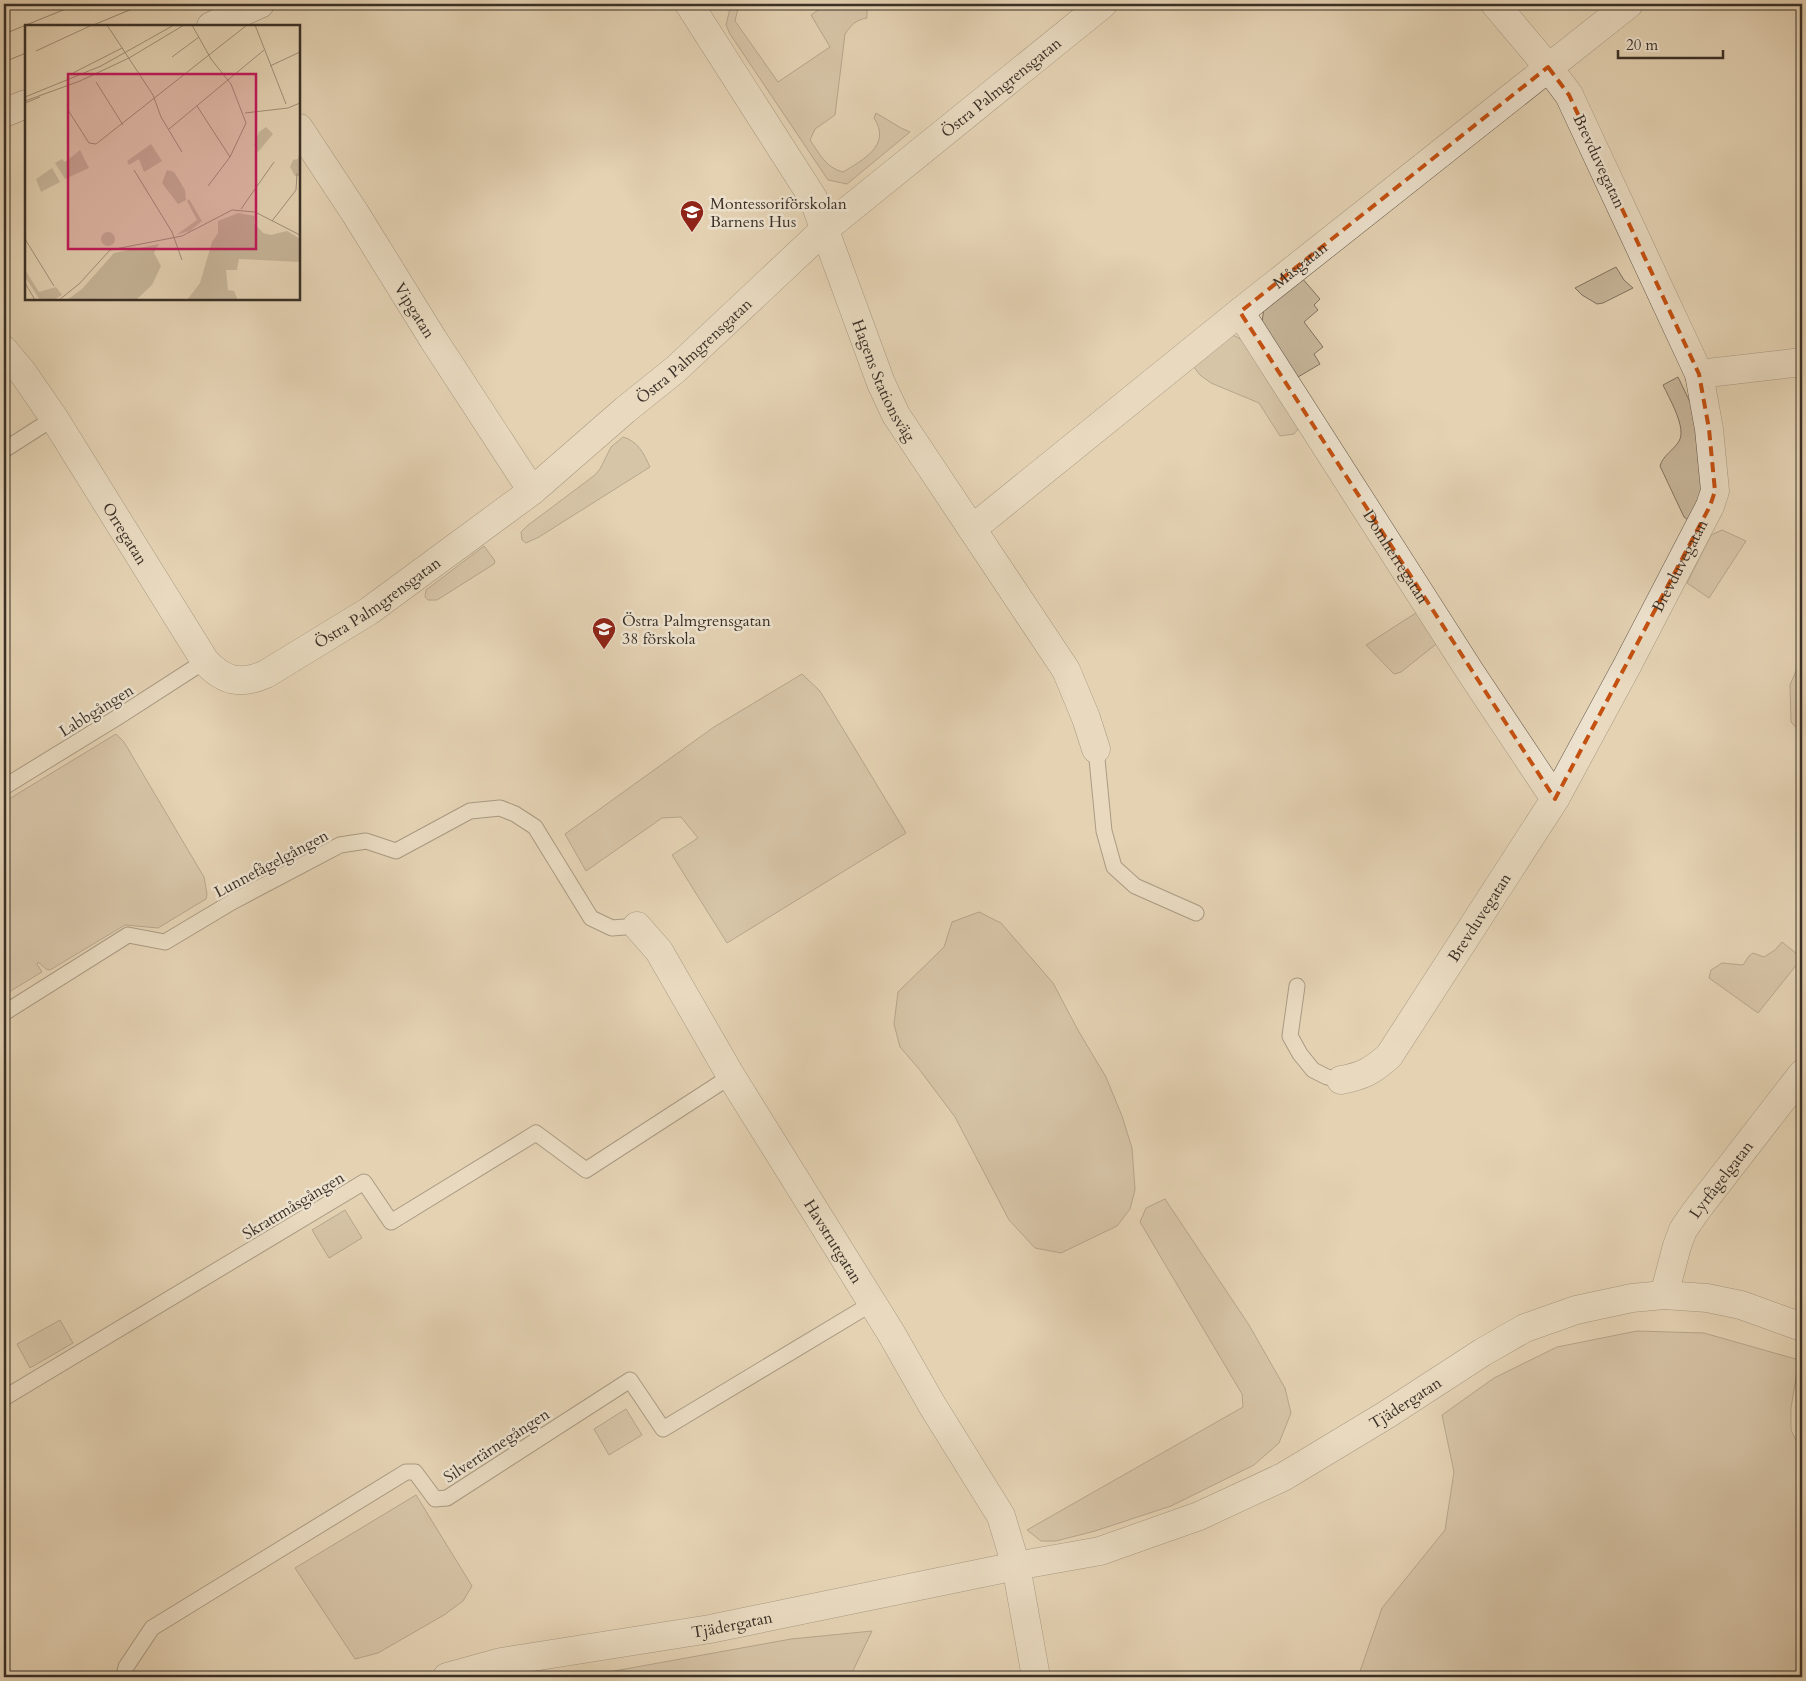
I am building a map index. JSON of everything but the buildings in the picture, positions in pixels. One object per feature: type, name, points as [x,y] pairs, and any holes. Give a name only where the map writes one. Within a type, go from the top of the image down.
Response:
[{"type":"street","points":[[213,25],[260,4]]},
{"type":"street","name":"Hagens Stationsväg","points":[[689,4],[813,198],[881,383],[896,415],[1066,670],[1086,718],[1096,749]]},
{"type":"street","name":"Östra Palmgrensgatan","points":[[266,674],[369,611],[532,491],[625,410],[676,369],[825,229],[1103,4]]},
{"type":"street","name":"Brevduvegatan","points":[[1341,1080],[1360,1076],[1374,1069],[1389,1056],[1555,799],[1710,506],[1714,491],[1714,469],[1699,374],[1569,95],[1548,66],[1495,4]]},
{"type":"street","name":"Måsgatan","points":[[972,528],[1548,66],[1629,4]]},
{"type":"street","points":[[4,113],[25,104]]},
{"type":"street","name":"Vipgatan","points":[[300,130],[532,491]]},
{"type":"street","name":"Domherregatan","points":[[1240,312],[1471,672],[1555,799]]},
{"type":"street","name":"Orregatan","points":[[4,350],[23,373],[54,418],[205,661],[213,670],[229,679],[244,681],[266,674]]},
{"type":"street","points":[[1699,374],[1802,362]]},
{"type":"street","name":"Havstrutgatan","points":[[637,926],[659,951],[732,1076],[1001,1516],[1016,1566]]},
{"type":"street","name":"Lyrfågelgatan","points":[[1664,1296],[1683,1230],[1802,1074]]},
{"type":"street","name":"Tjädergatan","points":[[447,1677],[501,1662],[710,1629],[1016,1566],[1100,1551],[1199,1516],[1284,1476],[1379,1420],[1483,1352],[1525,1328],[1576,1310],[1632,1298],[1664,1296],[1707,1298],[1741,1305],[1802,1327]]},
{"type":"street","points":[[1016,1566],[1036,1677]]},
{"type":"lane","points":[[4,450],[54,418]]},
{"type":"lane","name":"Labbgången","points":[[4,787],[205,661]]},
{"type":"lane","points":[[1096,749],[1104,831],[1114,867],[1134,886],[1196,913]]},
{"type":"lane","name":"Lunnefågelgången","points":[[4,1013],[128,935],[165,942],[232,902],[340,845],[366,841],[396,851],[470,811],[500,808],[515,814],[535,827],[591,918],[612,928],[637,926]]},
{"type":"lane","points":[[1297,986],[1290,1036],[1300,1054],[1313,1070],[1327,1077],[1341,1080]]},
{"type":"lane","name":"Skrattmåsgången","points":[[4,1398],[364,1182],[391,1222],[536,1133],[586,1170],[732,1076]]},
{"type":"lane","name":"Silvertärnegången","points":[[124,1677],[126,1667],[152,1628],[406,1472],[415,1472],[435,1499],[447,1498],[630,1380],[662,1429],[871,1304]]},
{"type":"highlighted area","points":[[1548,67],[1569,95],[1699,374],[1709,429],[1715,491],[1710,506],[1555,799],[1240,312]]},
{"type":"shaded area","points":[[731,4],[739,4],[735,21],[778,82],[830,47],[811,15],[827,4],[858,4],[867,7],[867,18],[854,23],[845,34],[835,115],[815,129],[810,140],[827,164],[843,172],[866,157],[877,144],[880,136],[879,128],[874,118],[876,113],[910,132],[847,184],[828,180],[730,34],[726,25]]},
{"type":"shaded area","points":[[1616,267],[1624,280],[1633,288],[1603,303],[1597,304],[1582,295],[1575,288]]},
{"type":"shaded area","points":[[1301,277],[1320,299],[1314,305],[1318,310],[1304,322],[1323,347],[1314,354],[1320,364],[1298,377],[1262,322],[1264,308]]},
{"type":"shaded area","points":[[1231,334],[1246,342],[1297,421],[1298,429],[1294,434],[1280,436],[1259,403],[1211,383],[1200,375],[1193,366]]},
{"type":"shaded area","points":[[1678,377],[1691,404],[1706,486],[1688,520],[1684,517],[1660,466],[1677,444],[1681,435],[1679,421],[1663,385]]},
{"type":"shaded area","points":[[623,437],[637,445],[650,467],[539,537],[526,543],[522,540],[521,532],[527,526],[595,475],[611,447]]},
{"type":"shaded area","points":[[1722,530],[1746,541],[1709,598],[1687,583],[1711,535]]},
{"type":"shaded area","points":[[484,546],[495,561],[494,564],[437,600],[428,600],[425,597],[426,590]]},
{"type":"shaded area","points":[[1419,611],[1440,641],[1401,672],[1394,674],[1366,645]]},
{"type":"shaded area","points":[[1802,657],[1802,734],[1791,722],[1790,685]]},
{"type":"shaded area","points":[[802,674],[820,691],[906,833],[727,943],[672,855],[698,838],[681,817],[662,818],[586,871],[565,834],[714,727]]},
{"type":"shaded area","points":[[116,734],[124,742],[204,877],[206,899],[158,928],[125,925],[50,970],[38,962],[37,964],[42,972],[4,995],[4,802]]},
{"type":"shaded area","points":[[979,912],[1001,923],[1053,983],[1106,1077],[1122,1116],[1132,1148],[1135,1190],[1130,1209],[1117,1226],[1061,1253],[1035,1248],[1009,1220],[955,1117],[900,1047],[894,1024],[898,992],[944,947],[952,922]]},
{"type":"shaded area","points":[[1782,942],[1802,958],[1758,1013],[1709,978],[1711,970],[1722,963],[1743,965],[1753,953],[1764,957],[1775,950]]},
{"type":"shaded area","points":[[1165,1199],[1249,1325],[1285,1388],[1291,1413],[1279,1443],[1254,1465],[1171,1506],[1095,1531],[1056,1541],[1041,1541],[1027,1530],[1243,1407],[1242,1394],[1140,1222],[1146,1208]]},
{"type":"shaded area","points":[[345,1210],[362,1238],[329,1258],[312,1230]]},
{"type":"shaded area","points":[[60,1320],[73,1343],[30,1368],[17,1344]]},
{"type":"shaded area","points":[[1637,1331],[1704,1333],[1799,1360],[1791,1408],[1791,1430],[1802,1453],[1802,1677],[1358,1677],[1382,1608],[1445,1530],[1454,1472],[1442,1415],[1494,1378],[1557,1347]]},
{"type":"shaded area","points":[[626,1409],[642,1435],[609,1455],[594,1429]]},
{"type":"shaded area","points":[[416,1495],[472,1586],[463,1601],[444,1615],[378,1653],[355,1659],[295,1568]]},
{"type":"shaded area","points":[[872,1631],[850,1677],[581,1677],[791,1639]]},
{"type":"tram line","points":[[26,25],[78,4]]},
{"type":"tram line","points":[[93,25],[144,4]]},
{"type":"tram line","points":[[4,34],[25,25]]},
{"type":"tram line","points":[[4,62],[25,53]]},
{"type":"place","name":"Montessoriförskolan Barnens Hus","points":[[692,233]]},
{"type":"place","name":"Östra Palmgrensgatan 38 förskola","points":[[604,650]]}]
